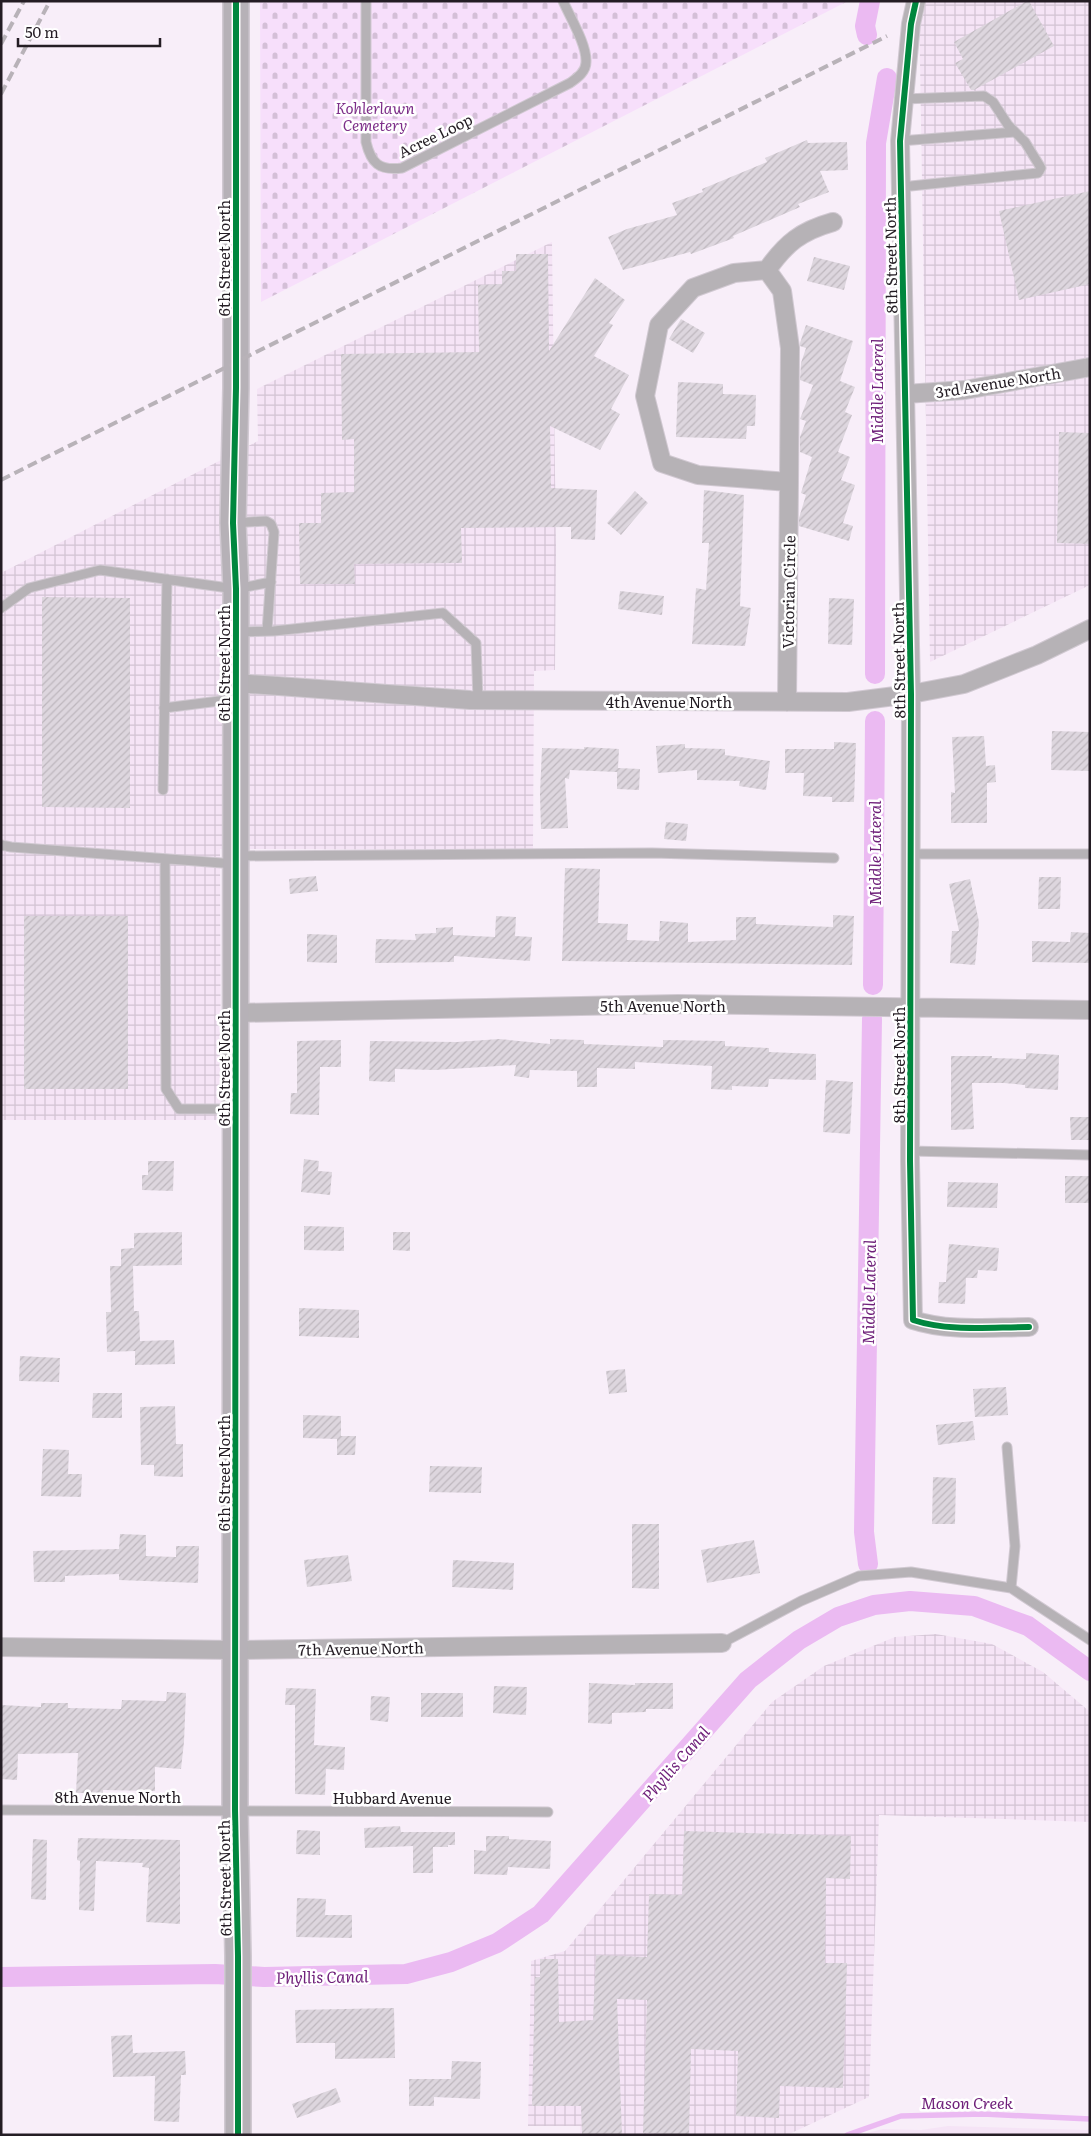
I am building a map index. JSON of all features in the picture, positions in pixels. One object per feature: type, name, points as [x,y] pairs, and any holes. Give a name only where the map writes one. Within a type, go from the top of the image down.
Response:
[{"type":"street","name":"6th Street North","points":[[236,1],[236,388],[233,523],[236,589],[235,1810],[238,1956],[238,2135]]},
{"type":"street","name":"8th Street North","points":[[916,1],[911,24],[900,141],[911,694],[910,1151],[913,1320],[930,1326],[1029,1327]]},
{"type":"street","points":[[789,482],[698,475],[662,463],[646,396],[659,326],[693,288],[734,273],[767,270],[779,254],[796,237],[813,228],[833,222]]},
{"type":"street","name":"Victorian Circle","points":[[767,270],[782,291],[790,348],[786,702]]},
{"type":"street","name":"3rd Avenue North","points":[[906,394],[966,390],[1090,367]]},
{"type":"street","name":"4th Avenue North","points":[[236,691],[478,700],[848,702],[911,694],[964,684],[1037,655],[1090,629]]},
{"type":"street","name":"5th Avenue North","points":[[236,1013],[678,1004],[1090,1010]]},
{"type":"street","name":"7th Avenue North","points":[[1,1647],[235,1650],[722,1643]]},
{"type":"lane","name":"Acree Loop","points":[[366,1],[366,142],[369,154],[376,164],[388,170],[402,168],[570,83],[581,74],[586,62],[584,49],[563,1]]},
{"type":"lane","points":[[901,187],[1038,173],[1041,168],[1025,142],[1015,132],[993,102],[984,96],[904,99]]},
{"type":"lane","points":[[900,141],[1015,132]]},
{"type":"lane","points":[[233,523],[266,521],[271,524],[274,532],[267,631]]},
{"type":"lane","points":[[1,608],[30,588],[100,570],[236,589],[271,582]]},
{"type":"lane","points":[[163,790],[166,579]]},
{"type":"lane","points":[[236,632],[267,631],[443,613],[476,643],[478,700]]},
{"type":"lane","points":[[164,708],[236,691]]},
{"type":"lane","points":[[1,845],[165,859],[236,860],[652,853],[834,858]]},
{"type":"lane","points":[[911,854],[1090,854]]},
{"type":"lane","points":[[165,859],[166,1090],[179,1109],[236,1109]]},
{"type":"lane","points":[[910,1151],[1090,1155]]},
{"type":"lane","points":[[1007,1447],[1015,1546],[1011,1588]]},
{"type":"lane","points":[[722,1643],[800,1601],[859,1576],[911,1572],[1011,1588],[1090,1640]]},
{"type":"lane","name":"8th Avenue North","points":[[1,1810],[235,1810]]},
{"type":"lane","name":"Hubbard Avenue","points":[[235,1810],[548,1812]]},
{"type":"shaded area","points":[[919,1],[1090,1],[1090,585],[930,662]]},
{"type":"shaded area","points":[[552,242],[556,549],[555,670],[534,671],[533,850],[220,849],[221,1120],[1,1120],[1,573],[258,441],[257,389]]},
{"type":"shaded area","points":[[936,1634],[992,1644],[1043,1672],[1089,1711],[1090,1822],[879,1815],[869,2097],[787,2135],[580,2135],[580,2126],[528,2126],[531,1961],[565,1951],[772,1702],[824,1666],[895,1637]]},
{"type":"shaded area","points":[[948,2126],[1090,2129],[1090,2135],[859,2135],[883,2129],[921,2130]]},
{"type":"green space","name":"Kohlerlawn Cemetery","points":[[260,1],[848,1],[261,302]]},
{"type":"building","points":[[1029,1],[1054,46],[971,90],[955,63],[963,59],[954,42]]},
{"type":"building","points":[[807,140],[808,143],[847,142],[848,170],[820,171],[829,192],[798,204],[800,207],[733,236],[734,238],[691,254],[690,252],[623,270],[608,237],[627,229],[677,215],[672,203],[703,192],[702,189],[767,162],[765,158]]},
{"type":"building","points":[[1090,191],[1090,284],[1019,300],[999,211]]},
{"type":"building","points":[[516,254],[548,254],[549,351],[595,278],[625,300],[609,323],[613,325],[594,356],[629,375],[611,409],[620,414],[600,450],[550,426],[551,488],[597,490],[595,540],[571,539],[571,527],[461,528],[462,563],[354,564],[355,584],[300,584],[299,523],[321,523],[321,493],[354,492],[354,439],[342,440],[341,354],[479,352],[478,285],[502,284],[502,271],[516,271]]},
{"type":"building","points":[[814,257],[850,266],[844,290],[807,281]]},
{"type":"building","points":[[681,319],[705,333],[693,353],[669,339]]},
{"type":"building","points":[[806,325],[853,341],[840,381],[855,387],[845,412],[852,415],[838,452],[850,457],[841,480],[855,485],[843,523],[853,526],[849,541],[799,526],[799,518],[806,495],[801,493],[812,457],[800,452],[800,437],[806,421],[800,419],[813,385],[800,380],[801,363],[806,348],[800,346],[800,343]]},
{"type":"building","points":[[678,382],[723,384],[723,394],[756,395],[755,426],[747,426],[746,439],[676,437]]},
{"type":"building","points":[[1059,432],[1090,433],[1090,544],[1057,543]]},
{"type":"building","points":[[704,490],[744,495],[740,606],[751,608],[745,646],[692,644],[696,588],[706,590],[709,543],[702,543]]},
{"type":"building","points":[[635,491],[648,503],[621,535],[607,523]]},
{"type":"building","points":[[620,591],[664,596],[662,615],[618,609]]},
{"type":"building","points":[[42,597],[130,598],[130,808],[42,807]]},
{"type":"building","points":[[829,598],[854,599],[852,645],[828,644]]},
{"type":"building","points":[[1052,731],[1090,732],[1090,771],[1051,770]]},
{"type":"building","points":[[984,736],[986,766],[995,765],[996,782],[987,783],[987,823],[951,823],[951,792],[955,793],[952,737]]},
{"type":"building","points":[[834,742],[856,743],[854,802],[832,802],[832,797],[803,796],[804,773],[785,773],[785,749],[834,749]]},
{"type":"building","points":[[685,744],[685,748],[725,749],[725,755],[770,761],[766,790],[739,786],[740,781],[697,780],[697,770],[658,773],[656,746]]},
{"type":"building","points":[[584,747],[619,749],[618,768],[640,769],[639,790],[617,789],[617,772],[570,770],[569,779],[565,778],[568,828],[541,829],[542,748],[584,749]]},
{"type":"building","points":[[666,822],[688,824],[686,841],[664,839]]},
{"type":"building","points":[[565,868],[600,869],[598,923],[628,924],[627,940],[659,941],[660,921],[688,923],[688,942],[736,940],[736,917],[756,917],[756,924],[833,927],[833,915],[854,916],[852,965],[562,961]]},
{"type":"building","points":[[316,876],[318,891],[290,894],[289,879]]},
{"type":"building","points":[[1039,877],[1061,877],[1060,909],[1038,909]]},
{"type":"building","points":[[970,879],[979,922],[975,965],[950,963],[952,931],[959,931],[949,884]]},
{"type":"building","points":[[24,916],[128,916],[128,1089],[24,1089]]},
{"type":"building","points":[[496,916],[516,917],[515,936],[532,937],[530,961],[454,956],[454,962],[375,963],[376,939],[416,940],[415,934],[436,933],[436,928],[453,927],[453,935],[495,937]]},
{"type":"building","points":[[1071,932],[1090,933],[1090,963],[1032,962],[1032,941],[1070,942]]},
{"type":"building","points":[[307,934],[337,935],[337,963],[307,962]]},
{"type":"building","points":[[499,1039],[550,1044],[550,1039],[584,1040],[584,1044],[663,1047],[663,1040],[725,1041],[725,1046],[769,1048],[769,1052],[816,1054],[816,1080],[769,1079],[768,1087],[732,1086],[732,1090],[711,1089],[712,1066],[635,1062],[635,1069],[597,1068],[597,1087],[577,1087],[577,1071],[530,1070],[529,1078],[514,1076],[516,1065],[435,1070],[395,1069],[395,1082],[369,1081],[370,1041],[457,1042]]},
{"type":"building","points":[[341,1040],[341,1067],[320,1067],[319,1115],[290,1114],[291,1093],[297,1093],[297,1041]]},
{"type":"building","points":[[1026,1053],[1059,1055],[1058,1090],[1025,1088],[1025,1085],[1004,1083],[972,1083],[974,1129],[951,1130],[951,1056],[992,1056],[992,1058],[1026,1059]]},
{"type":"building","points":[[826,1080],[853,1082],[850,1134],[823,1132]]},
{"type":"building","points":[[1070,1117],[1090,1117],[1090,1140],[1071,1140]]},
{"type":"building","points":[[304,1159],[319,1161],[318,1171],[332,1172],[330,1195],[301,1192]]},
{"type":"building","points":[[148,1161],[174,1161],[173,1191],[142,1190],[142,1175],[148,1175]]},
{"type":"building","points":[[1065,1176],[1090,1176],[1090,1203],[1065,1203]]},
{"type":"building","points":[[948,1182],[998,1183],[997,1208],[947,1207]]},
{"type":"building","points":[[304,1226],[344,1227],[344,1251],[304,1250]]},
{"type":"building","points":[[182,1232],[182,1265],[133,1266],[134,1311],[139,1311],[140,1341],[174,1340],[175,1364],[135,1365],[135,1351],[107,1352],[106,1312],[111,1312],[110,1266],[121,1266],[121,1249],[134,1248],[134,1233]]},
{"type":"building","points":[[393,1232],[410,1232],[410,1251],[393,1250]]},
{"type":"building","points":[[949,1244],[999,1248],[997,1271],[978,1270],[977,1278],[966,1278],[965,1304],[938,1303],[939,1282],[946,1282]]},
{"type":"building","points":[[299,1308],[359,1310],[359,1338],[299,1336]]},
{"type":"building","points":[[20,1356],[60,1358],[59,1382],[19,1381]]},
{"type":"building","points":[[625,1369],[627,1392],[609,1394],[606,1371]]},
{"type":"building","points":[[1006,1387],[1008,1415],[975,1417],[973,1389]]},
{"type":"building","points":[[93,1393],[122,1393],[122,1418],[92,1418]]},
{"type":"building","points":[[175,1406],[176,1444],[183,1444],[183,1477],[154,1476],[154,1465],[141,1465],[140,1407]]},
{"type":"building","points":[[303,1415],[341,1416],[341,1436],[356,1436],[355,1455],[337,1455],[337,1439],[303,1438]]},
{"type":"building","points":[[973,1421],[975,1440],[938,1445],[936,1425]]},
{"type":"building","points":[[43,1449],[69,1450],[68,1474],[82,1474],[81,1497],[41,1496]]},
{"type":"building","points":[[430,1466],[482,1467],[481,1493],[429,1492]]},
{"type":"building","points":[[933,1477],[956,1478],[955,1524],[932,1524]]},
{"type":"building","points":[[632,1524],[659,1524],[659,1589],[632,1588]]},
{"type":"building","points":[[120,1534],[146,1535],[146,1556],[176,1557],[176,1546],[199,1546],[198,1583],[119,1580],[119,1574],[65,1576],[65,1582],[34,1582],[33,1551],[119,1549]]},
{"type":"building","points":[[754,1540],[760,1573],[707,1583],[701,1550]]},
{"type":"building","points":[[348,1555],[352,1581],[307,1587],[304,1560]]},
{"type":"building","points":[[453,1560],[514,1563],[513,1590],[452,1587]]},
{"type":"building","points":[[589,1683],[635,1685],[635,1683],[673,1683],[673,1709],[646,1709],[646,1712],[612,1713],[612,1724],[588,1723]]},
{"type":"building","points":[[494,1686],[527,1687],[526,1715],[493,1713]]},
{"type":"building","points":[[286,1688],[316,1689],[314,1745],[345,1747],[344,1770],[326,1769],[325,1795],[295,1794],[295,1705],[285,1705]]},
{"type":"building","points":[[167,1692],[186,1693],[181,1769],[155,1767],[155,1791],[103,1790],[103,1793],[76,1793],[78,1753],[18,1754],[17,1780],[1,1779],[1,1705],[41,1707],[41,1703],[68,1703],[68,1708],[121,1709],[122,1700],[166,1701]]},
{"type":"building","points":[[421,1693],[463,1693],[463,1717],[421,1717]]},
{"type":"building","points":[[371,1696],[390,1697],[388,1722],[370,1720]]},
{"type":"building","points":[[400,1826],[401,1832],[455,1832],[455,1845],[433,1847],[433,1873],[413,1873],[413,1846],[365,1848],[364,1828]]},
{"type":"building","points":[[297,1830],[320,1831],[320,1855],[296,1854]]},
{"type":"building","points":[[684,1831],[851,1836],[850,1879],[826,1878],[825,1963],[847,1963],[843,2088],[780,2086],[779,2118],[736,2116],[738,2051],[691,2049],[689,2135],[643,2133],[647,2000],[617,1999],[622,2135],[582,2135],[581,2106],[532,2106],[535,1977],[540,1977],[540,1959],[558,1959],[559,2022],[593,2020],[596,1955],[647,1957],[649,1894],[682,1895]]},
{"type":"building","points":[[486,1836],[509,1836],[509,1839],[551,1841],[550,1869],[508,1867],[507,1875],[474,1874],[474,1850],[486,1851]]},
{"type":"building","points":[[78,1838],[180,1840],[180,1924],[146,1922],[149,1868],[142,1867],[143,1863],[96,1861],[94,1911],[79,1910],[80,1861],[77,1860]]},
{"type":"building","points":[[33,1839],[47,1840],[46,1900],[31,1899]]},
{"type":"building","points":[[297,1898],[326,1899],[325,1915],[352,1915],[352,1938],[296,1937]]},
{"type":"building","points":[[394,2008],[395,2058],[335,2059],[335,2043],[296,2043],[295,2010]]},
{"type":"building","points":[[132,2035],[133,2053],[185,2051],[186,2075],[181,2075],[179,2122],[154,2121],[155,2076],[113,2077],[111,2036]]},
{"type":"building","points":[[452,2061],[481,2062],[480,2099],[434,2097],[434,2106],[409,2106],[409,2079],[451,2079]]},
{"type":"building","points":[[336,2088],[341,2102],[297,2118],[292,2104]]},
{"type":"waterway","name":"Middle Lateral","points":[[867,35],[865,26],[870,1]]},
{"type":"waterway","name":"Middle Lateral","points":[[875,674],[876,143],[887,78]]},
{"type":"waterway","name":"Middle Lateral","points":[[873,985],[875,721]]},
{"type":"waterway","name":"Middle Lateral","points":[[868,1564],[864,1532],[872,1019]]},
{"type":"waterway","name":"Phyllis Canal","points":[[1,1977],[215,1974],[264,1977],[406,1974],[451,1962],[497,1943],[541,1914],[748,1680],[799,1640],[838,1617],[874,1605],[910,1601],[974,1606],[1028,1626],[1090,1671]]},
{"type":"waterway","name":"Mason Creek","points":[[847,2135],[901,2116],[983,2114],[1090,2119]]},
{"type":"railway","points":[[1,44],[24,1]]},
{"type":"railway","points":[[1,94],[50,1]]},
{"type":"railway","points":[[1,480],[887,36]]},
{"type":"cycle path","points":[[236,1],[236,388],[233,523],[236,589],[235,1810],[238,1956],[238,2135]]},
{"type":"cycle path","points":[[916,1],[911,24],[900,141],[911,694],[910,1161],[913,1320],[927,1324],[956,1327],[1029,1327]]}]
